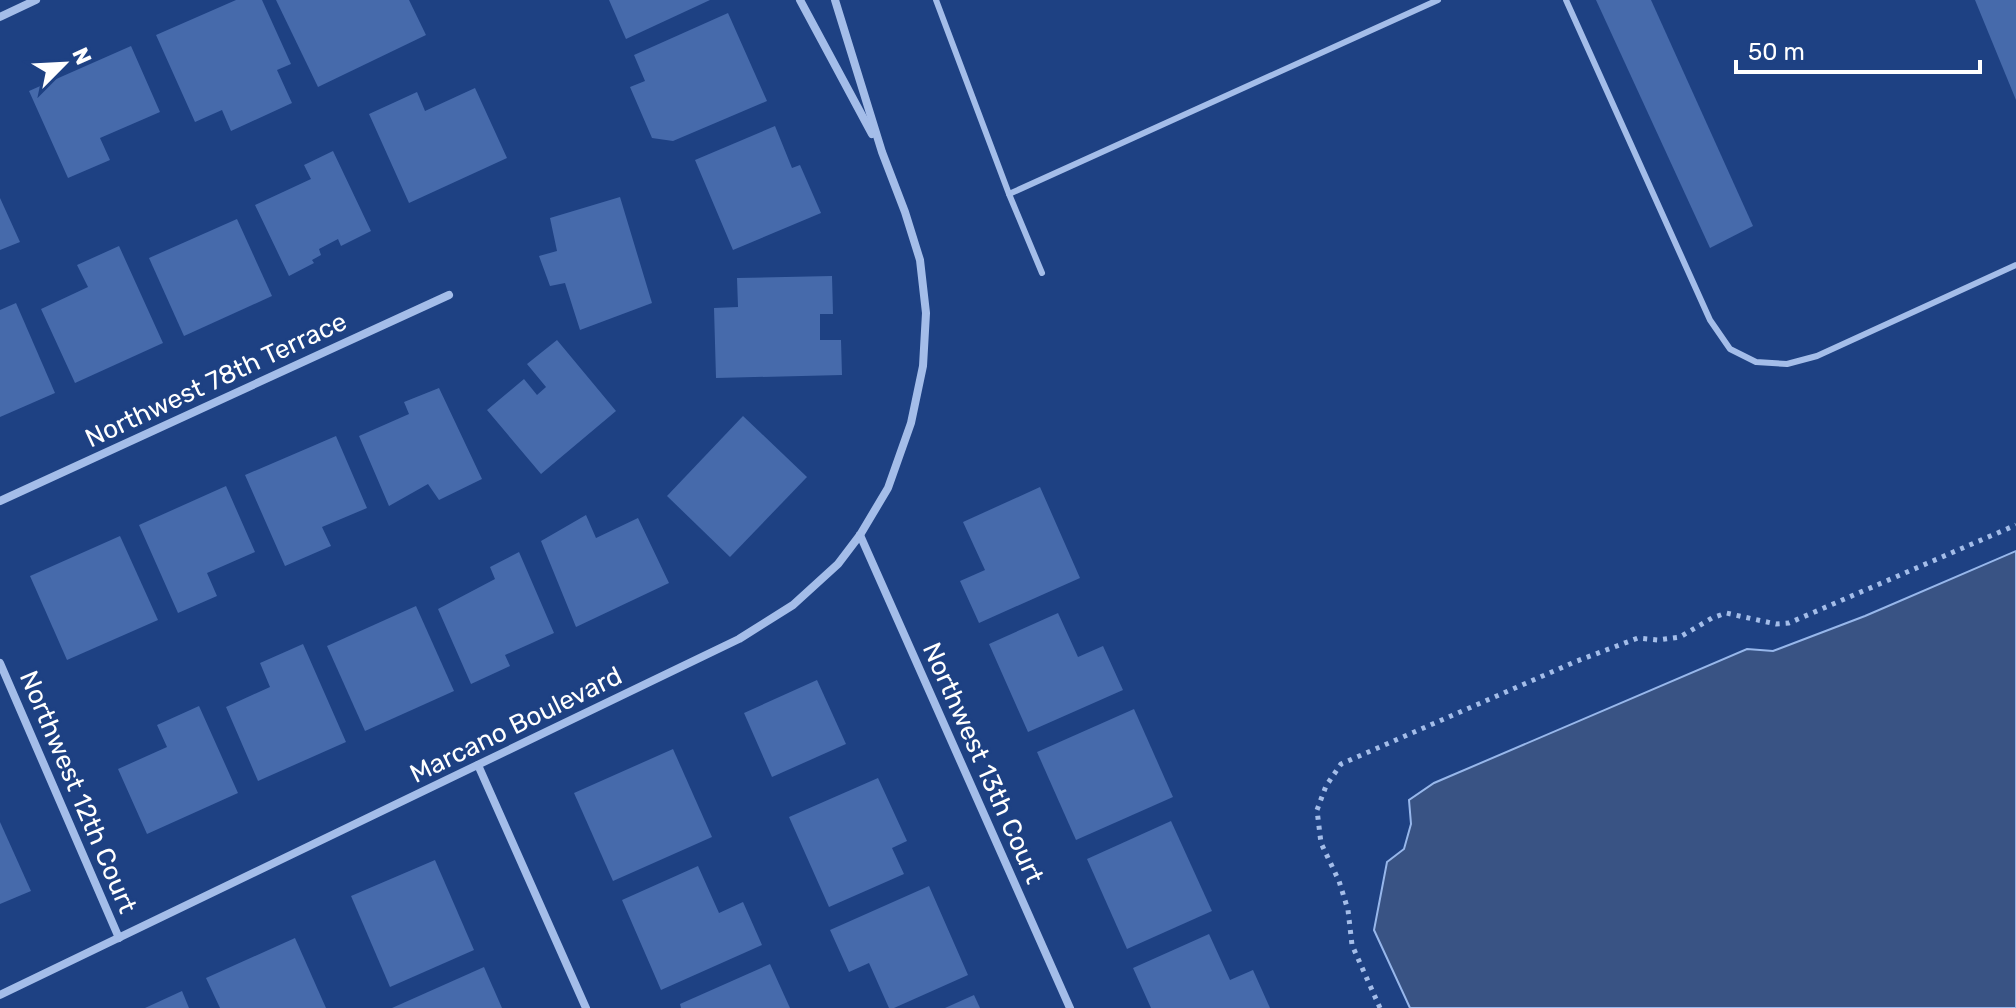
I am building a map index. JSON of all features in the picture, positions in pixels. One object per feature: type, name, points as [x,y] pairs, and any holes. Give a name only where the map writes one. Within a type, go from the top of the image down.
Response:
[{"type":"street","points":[[0,17],[36,0]]},
{"type":"street","points":[[800,0],[882,152]]},
{"type":"street","points":[[835,0],[882,152]]},
{"type":"street","name":"Marcano Boulevard","points":[[0,995],[739,639],[793,605],[838,564],[860,535],[888,488],[911,423],[923,366],[926,313],[920,260],[882,152]]},
{"type":"street","name":"Northwest 78th Terrace","points":[[0,501],[449,295]]},
{"type":"street","name":"Northwest 13th Court","points":[[860,535],[1070,1008]]},
{"type":"street","name":"Northwest 12th Court","points":[[0,663],[119,938]]},
{"type":"street","points":[[478,765],[586,1008]]},
{"type":"lane","points":[[936,0],[1042,273]]},
{"type":"lane","points":[[1009,194],[1438,0]]},
{"type":"lane","points":[[1566,0],[1710,320],[1730,349],[1756,362],[1787,364],[1817,356],[2016,265]]},
{"type":"path","points":[[1380,1008],[1352,945],[1348,910],[1339,881],[1321,843],[1317,810],[1326,786],[1341,764],[1577,661],[1638,638],[1658,640],[1680,637],[1726,613],[1776,624],[1789,623],[2016,525]]},
{"type":"water","points":[[2016,551],[2016,1008],[1410,1008],[1374,930],[1387,862],[1404,849],[1411,824],[1409,800],[1434,783],[1747,649],[1773,651],[1865,616]]},
{"type":"building","points":[[236,0],[262,0],[291,64],[277,70],[292,103],[231,131],[222,110],[195,122],[156,35]]},
{"type":"building","points":[[276,0],[409,0],[426,35],[318,87]]},
{"type":"building","points":[[609,0],[710,0],[626,39]]},
{"type":"building","points":[[1596,0],[1651,0],[1753,226],[1710,248]]},
{"type":"building","points":[[1975,0],[2016,0],[2016,100]]},
{"type":"building","points":[[728,13],[767,101],[673,141],[652,138],[630,87],[645,81],[634,55]]},
{"type":"building","points":[[131,46],[160,112],[100,138],[110,160],[68,178],[29,91]]},
{"type":"building","points":[[475,88],[507,158],[409,203],[369,114],[417,92],[425,111]]},
{"type":"building","points":[[775,126],[792,168],[800,165],[821,213],[733,250],[695,160]]},
{"type":"building","points":[[333,151],[371,231],[341,246],[338,239],[319,249],[321,255],[312,260],[314,263],[289,276],[255,205],[311,179],[304,165]]},
{"type":"building","points":[[620,197],[652,303],[580,330],[565,283],[550,286],[539,256],[557,251],[550,218]]},
{"type":"building","points":[[0,198],[20,242],[0,250]]},
{"type":"building","points":[[237,219],[272,296],[184,336],[149,258]]},
{"type":"building","points":[[119,246],[163,343],[75,383],[41,309],[88,287],[77,265]]},
{"type":"building","points":[[832,276],[833,314],[820,314],[820,340],[841,340],[842,375],[716,378],[714,308],[738,307],[737,278]]},
{"type":"building","points":[[16,303],[55,393],[0,417],[0,310]]},
{"type":"building","points":[[557,340],[616,411],[541,474],[487,410],[524,379],[537,395],[546,387],[527,364]]},
{"type":"building","points":[[439,388],[482,479],[439,500],[428,484],[389,506],[359,436],[409,414],[404,402]]},
{"type":"building","points":[[743,416],[807,477],[730,557],[667,496]]},
{"type":"building","points":[[336,436],[367,508],[322,527],[331,546],[285,566],[245,475]]},
{"type":"building","points":[[226,486],[255,552],[207,573],[217,596],[178,613],[139,525]]},
{"type":"building","points":[[1040,487],[1080,578],[979,623],[960,581],[985,570],[963,522]]},
{"type":"building","points":[[586,515],[596,538],[638,518],[669,583],[576,627],[541,541]]},
{"type":"building","points":[[120,536],[158,620],[67,660],[30,576]]},
{"type":"building","points":[[519,552],[554,633],[505,655],[510,666],[471,684],[438,609],[495,579],[490,567]]},
{"type":"building","points":[[416,606],[454,691],[365,731],[327,646]]},
{"type":"building","points":[[1058,613],[1078,657],[1103,646],[1123,690],[1028,732],[989,644]]},
{"type":"building","points":[[303,644],[346,742],[258,781],[226,707],[270,687],[260,663]]},
{"type":"building","points":[[817,680],[846,744],[772,777],[744,713]]},
{"type":"building","points":[[199,706],[238,793],[147,834],[118,769],[167,747],[157,725]]},
{"type":"building","points":[[1134,709],[1173,797],[1076,840],[1037,752]]},
{"type":"building","points":[[673,749],[712,837],[613,881],[574,793]]},
{"type":"building","points":[[878,778],[907,841],[892,848],[904,874],[829,907],[789,817]]},
{"type":"building","points":[[1171,821],[1212,911],[1127,949],[1087,859]]},
{"type":"building","points":[[0,822],[31,891],[0,904]]},
{"type":"building","points":[[435,860],[474,950],[390,987],[351,896]]},
{"type":"building","points":[[698,866],[719,913],[743,902],[762,945],[661,990],[622,900]]},
{"type":"building","points":[[929,886],[968,975],[889,1008],[869,963],[849,972],[830,930]]},
{"type":"building","points":[[1209,934],[1230,980],[1253,970],[1270,1008],[1151,1008],[1133,968]]},
{"type":"building","points":[[295,938],[326,1008],[220,1008],[206,978]]},
{"type":"building","points":[[770,964],[790,1008],[681,1008],[680,1004]]},
{"type":"building","points":[[484,967],[502,1008],[392,1008]]},
{"type":"building","points":[[182,991],[189,1008],[145,1008]]},
{"type":"building","points":[[974,995],[980,1008],[945,1008]]}]
